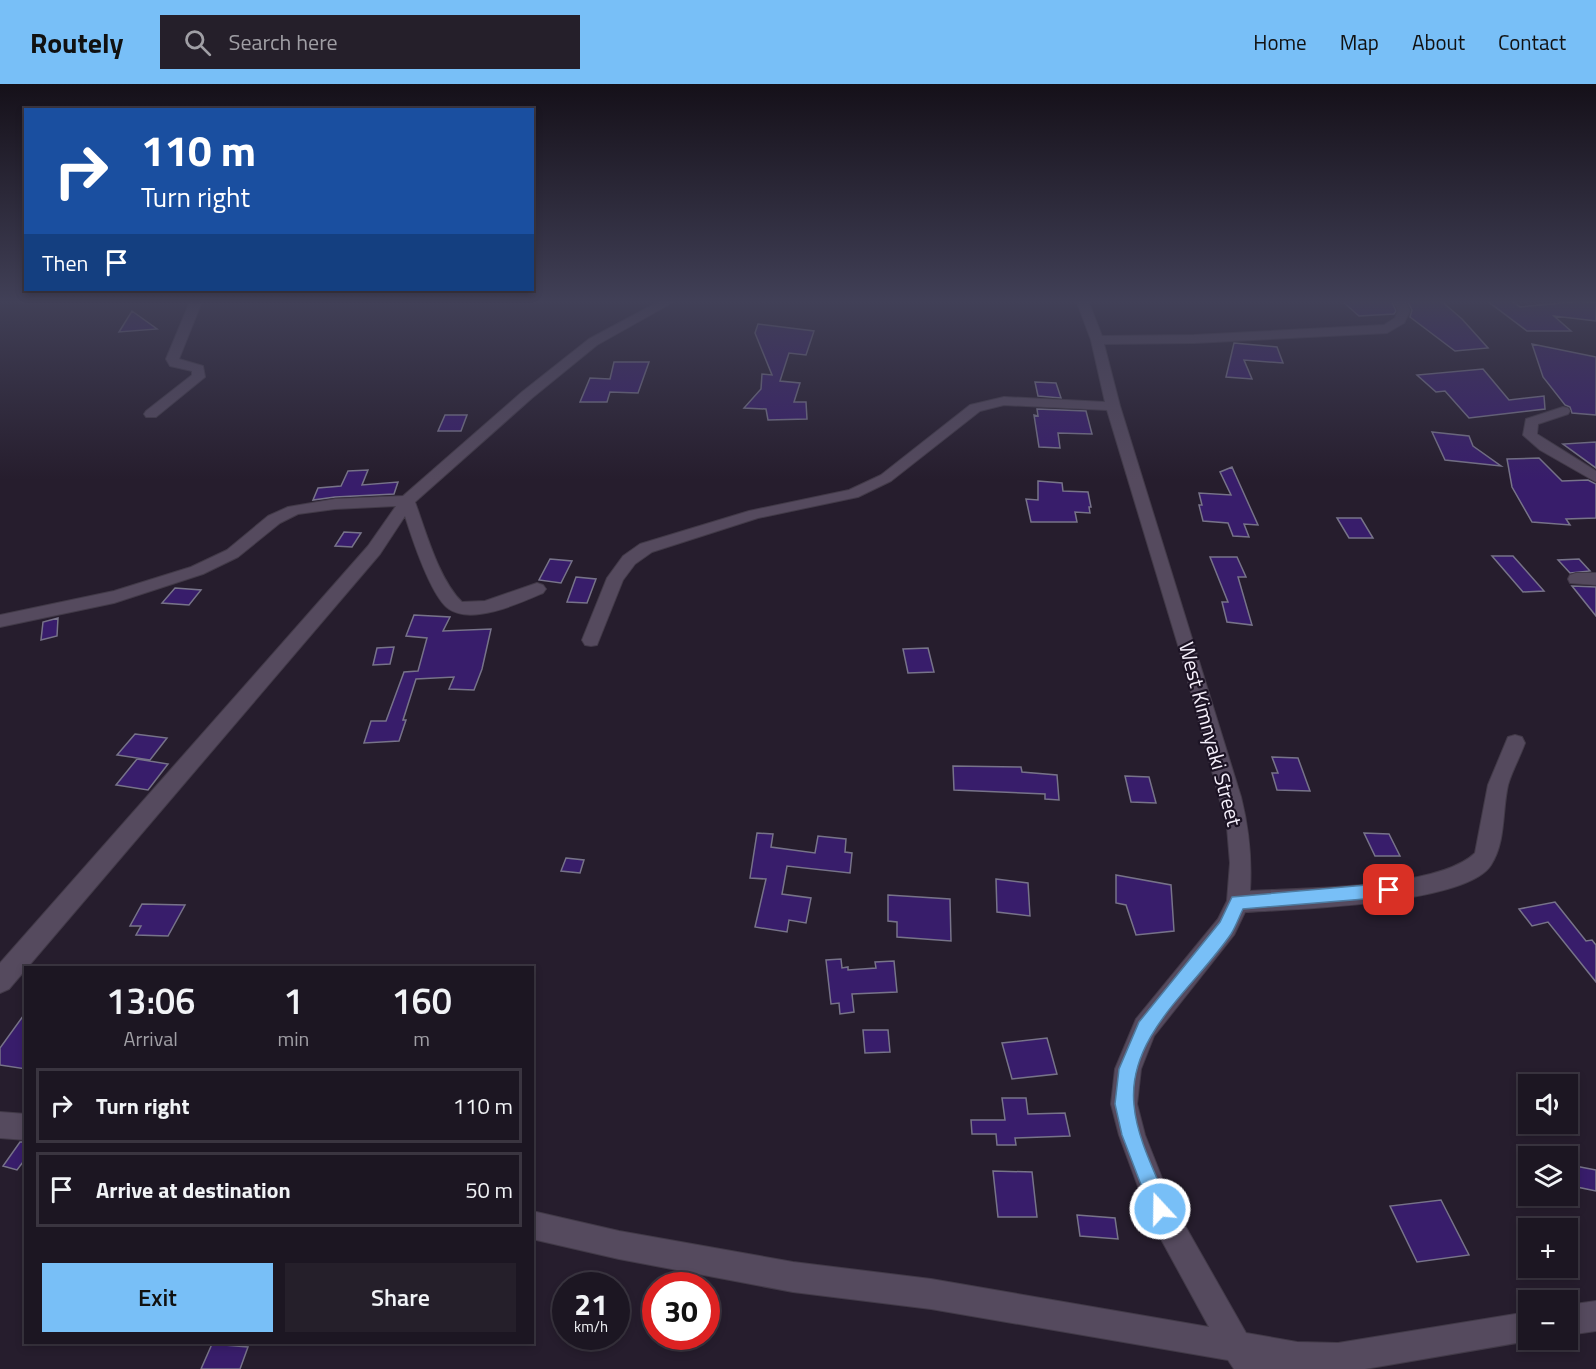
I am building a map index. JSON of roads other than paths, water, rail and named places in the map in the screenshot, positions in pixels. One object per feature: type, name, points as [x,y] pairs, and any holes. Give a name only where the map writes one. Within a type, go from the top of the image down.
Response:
[{"type":"street","points":[[151,414],[200,373],[198,369],[175,363],[173,360]]},
{"type":"street","points":[[0,981],[374,550],[407,501],[571,360]]},
{"type":"street","name":"West Kimnyaki Street","points":[[1102,360],[1113,406],[1231,797],[1238,827],[1241,863],[1238,902],[1226,927],[1145,1028],[1128,1069],[1124,1104],[1132,1135],[1160,1209],[1245,1358]]},
{"type":"street","points":[[591,640],[615,578],[629,560],[646,548],[665,540],[755,514],[853,494],[872,486],[903,465],[975,408],[990,403],[1004,401],[1113,406]]},
{"type":"street","points":[[1563,411],[1531,422],[1530,435],[1545,447],[1596,477]]},
{"type":"street","points":[[407,501],[426,552],[443,589],[454,604],[465,608],[480,607],[537,589]]},
{"type":"street","points":[[0,621],[91,602],[208,565],[235,552],[266,523],[293,510],[407,501]]},
{"type":"street","points":[[1576,579],[1596,579]]},
{"type":"street","points":[[1238,902],[1410,888],[1464,874],[1483,860],[1498,784],[1515,743]]},
{"type":"street","points":[[0,1125],[24,1127]]},
{"type":"street","points":[[534,1225],[618,1245],[793,1276],[931,1294],[1245,1358],[1338,1358],[1518,1329]]},
{"type":"street","points":[[1578,1319],[1596,1316]]}]
